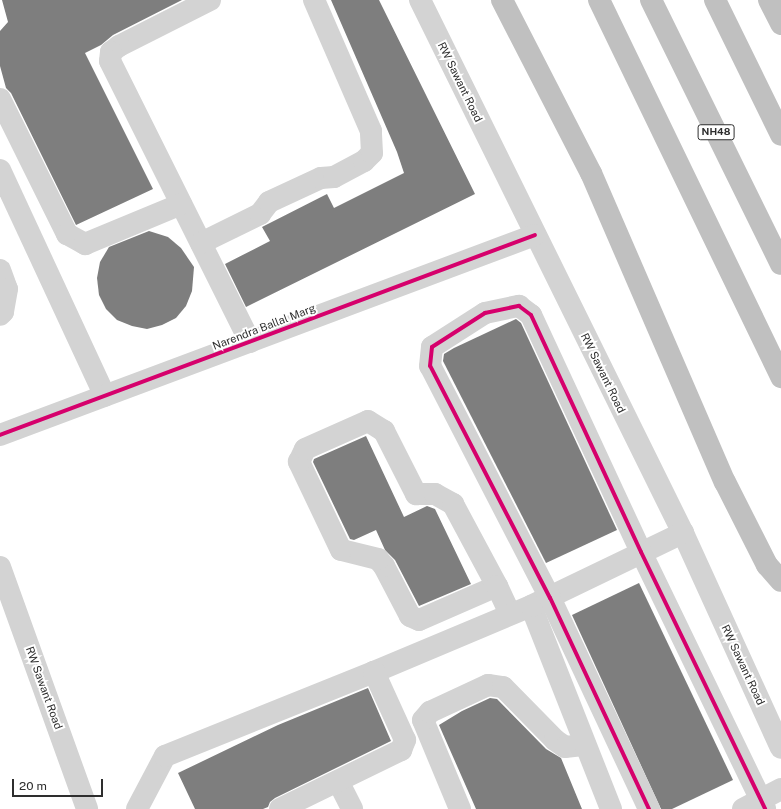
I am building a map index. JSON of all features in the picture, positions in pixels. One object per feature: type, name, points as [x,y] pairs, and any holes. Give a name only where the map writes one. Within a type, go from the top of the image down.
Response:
[{"type":"highway","points":[[502,0],[591,173],[725,482],[767,565],[781,581]]},
{"type":"highway","points":[[599,0],[781,377]]},
{"type":"highway","name":"NH48","points":[[652,0],[781,264]]},
{"type":"highway","points":[[715,0],[781,135]]},
{"type":"highway","points":[[769,0],[781,24]]},
{"type":"street","points":[[210,0],[119,46],[111,52],[110,61],[250,342]]},
{"type":"street","points":[[201,243],[260,214],[269,202],[321,178],[334,177],[364,161],[372,153],[371,131],[314,0]]},
{"type":"street","name":"RW Sawant Road","points":[[420,0],[534,235],[683,533],[781,748]]},
{"type":"street","points":[[0,99],[67,234],[85,244],[181,204]]},
{"type":"street","points":[[0,170],[105,396]]},
{"type":"street","name":"Narendra Ballal Marg","points":[[0,435],[534,235]]},
{"type":"street","points":[[0,270],[7,289],[3,312],[0,315]]},
{"type":"street","points":[[649,809],[540,602],[430,366],[432,347],[485,313],[519,306],[531,315],[641,552],[756,806],[781,789]]},
{"type":"street","points":[[497,586],[419,620],[410,616],[384,566],[378,559],[341,550],[299,462],[306,449],[368,421],[384,431],[416,494],[435,494],[453,504],[497,586],[510,614]]},
{"type":"street","points":[[137,809],[165,756],[374,672],[540,602],[683,533]]},
{"type":"street","name":"RW Sawant Road","points":[[0,567],[87,809]]},
{"type":"street","points":[[540,602],[585,744],[611,809]]},
{"type":"street","points":[[280,809],[402,750],[405,740],[374,672]]},
{"type":"street","points":[[460,809],[423,720],[430,712],[488,685],[503,687],[555,740],[565,747],[585,744]]},
{"type":"street","points":[[338,780],[352,809]]},
{"type":"building","points":[[2,0],[182,0],[113,35],[101,45],[85,53],[153,189],[76,225],[11,93],[6,88],[0,66],[0,31],[8,22]]},
{"type":"building","points":[[331,0],[379,0],[475,194],[246,307],[225,264],[270,241],[262,227],[327,194],[334,208],[404,173],[397,152]]},
{"type":"building","points":[[149,231],[168,237],[181,248],[194,267],[192,291],[186,306],[176,318],[162,325],[147,329],[132,326],[117,320],[106,309],[99,295],[97,278],[100,262],[109,247]]},
{"type":"building","points":[[516,319],[521,323],[617,530],[546,563],[443,361],[444,354],[454,348]]},
{"type":"building","points":[[366,436],[404,517],[427,506],[435,509],[471,584],[419,606],[395,560],[385,550],[376,530],[354,540],[350,539],[313,462],[314,459]]},
{"type":"building","points":[[639,583],[733,780],[672,809],[661,809],[572,615]]},
{"type":"building","points":[[368,688],[391,741],[275,798],[270,802],[268,807],[263,809],[195,809],[178,773],[278,725]]},
{"type":"building","points":[[490,698],[497,699],[546,749],[561,758],[582,809],[476,809],[439,725],[462,711]]},
{"type":"cycle path","points":[[0,435],[535,235]]},
{"type":"cycle path","points":[[649,809],[550,598],[430,366],[432,347],[485,313],[519,306],[531,315],[641,552],[765,809]]}]
